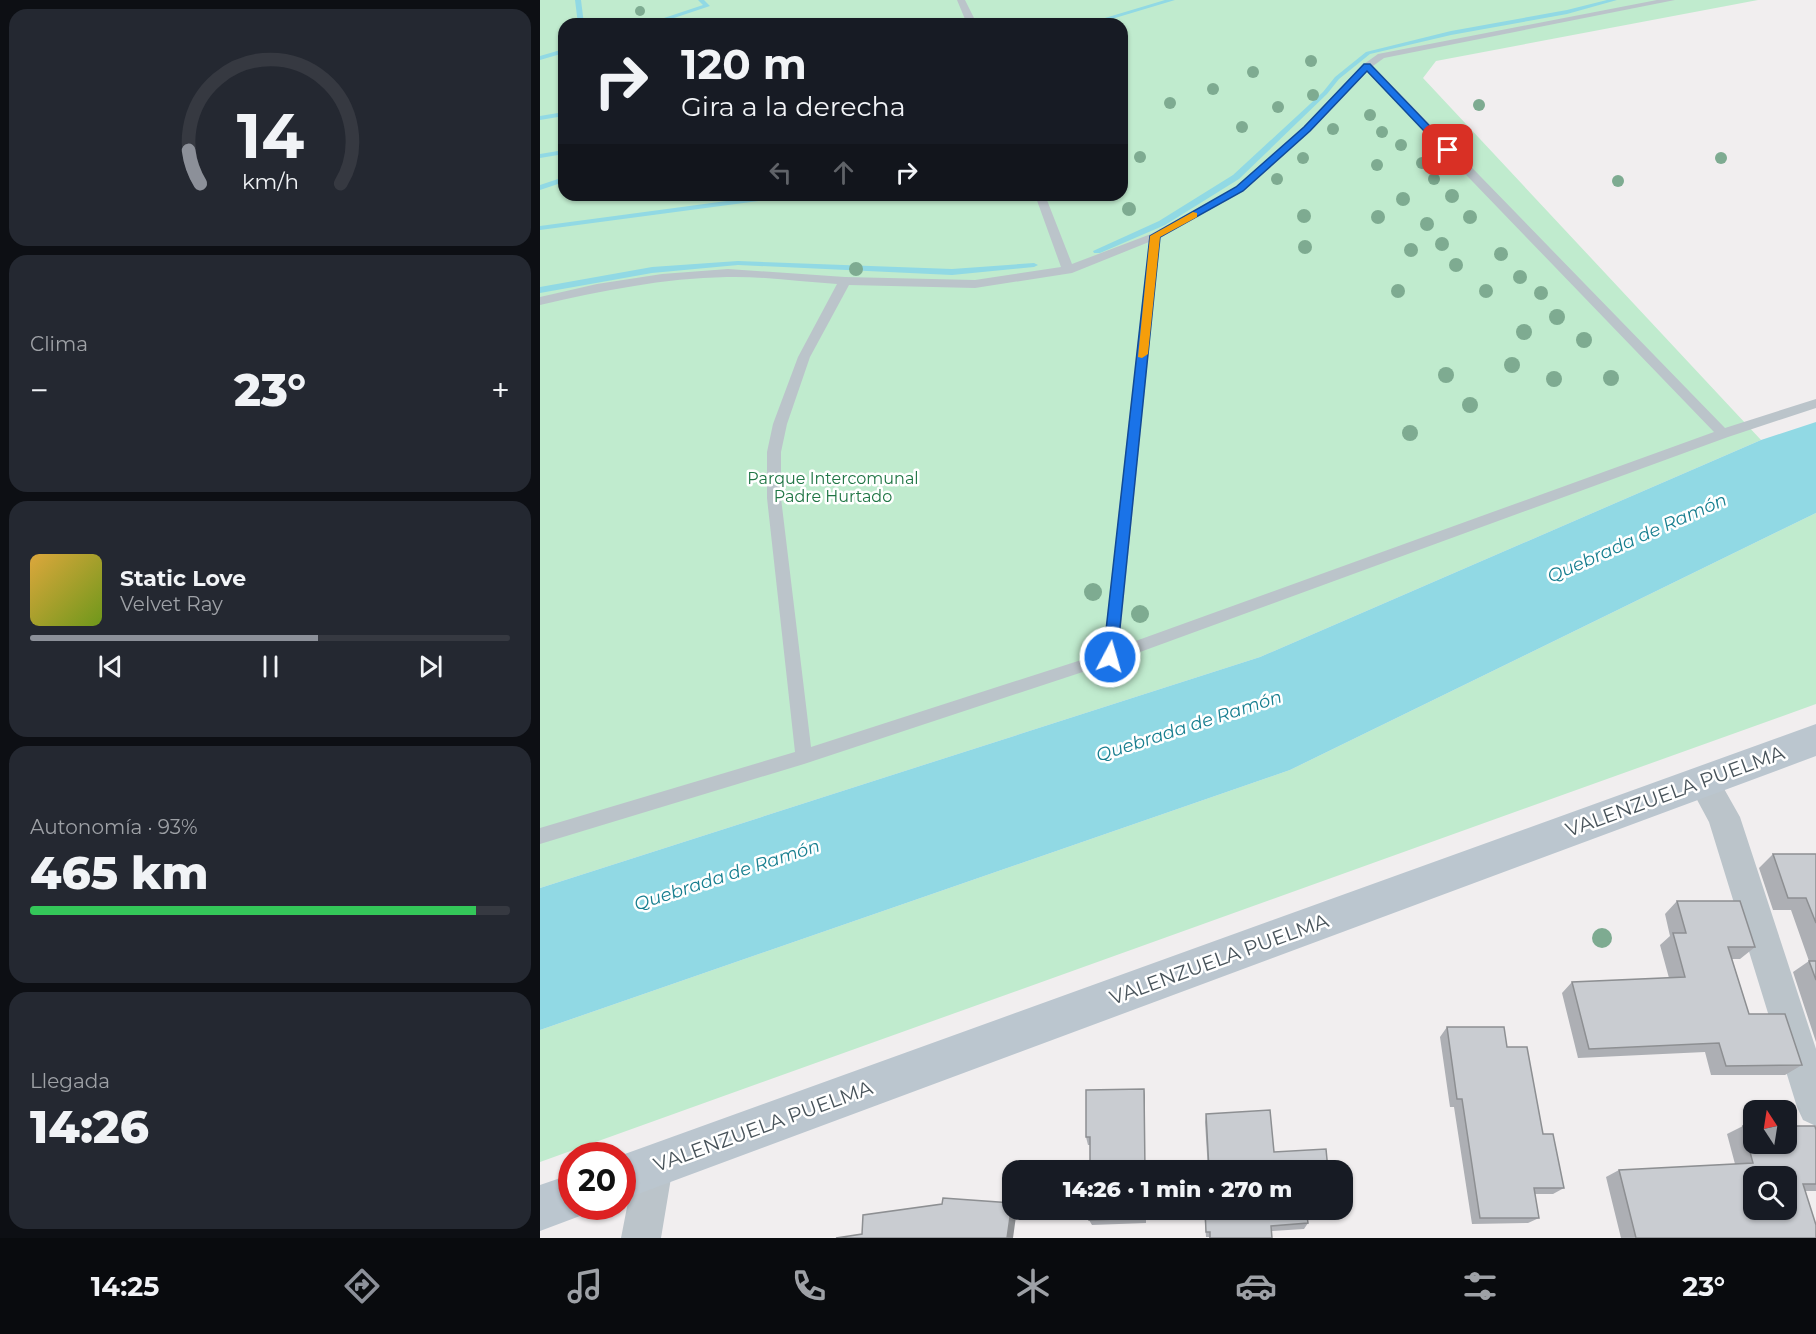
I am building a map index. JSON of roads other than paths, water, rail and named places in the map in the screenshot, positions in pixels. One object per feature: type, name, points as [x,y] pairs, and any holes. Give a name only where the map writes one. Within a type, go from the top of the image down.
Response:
[{"type":"main road","name":"VALENZUELA PUELMA","points":[[638,1172],[1816,740]]},
{"type":"main road","points":[[540,1208],[558,1202]]},
{"type":"street","points":[[1703,781],[1724,817],[1816,1107]]},
{"type":"street","points":[[638,1172],[641,1238]]},
{"type":"lane","points":[[961,0],[969,18]]},
{"type":"lane","points":[[540,300],[640,281],[728,273],[845,281],[975,284],[1068,270],[1155,236],[1240,189],[1307,129],[1367,66],[1381,56],[1623,4],[1671,0]]},
{"type":"lane","points":[[1367,66],[1723,434]]},
{"type":"lane","points":[[1042,201],[1068,270]]},
{"type":"lane","points":[[1110,657],[1155,236]]},
{"type":"lane","points":[[804,757],[774,498],[774,452],[780,424],[804,357],[845,281]]},
{"type":"lane","points":[[540,836],[804,757],[1110,657],[1723,434],[1816,403]]},
{"type":"water","name":"Quebrada de Ramón","points":[[1816,422],[1816,513],[1290,770],[540,1030],[540,888],[1260,657],[1761,440]]},
{"type":"waterway","points":[[578,0],[580,18]]},
{"type":"waterway","points":[[668,18],[707,6],[701,0]]},
{"type":"waterway","points":[[1109,18],[1172,0]]},
{"type":"waterway","points":[[1097,251],[1162,223],[1236,177],[1325,93],[1337,78],[1368,53],[1451,33],[1567,12],[1614,0]]},
{"type":"waterway","points":[[540,58],[558,53]]},
{"type":"waterway","points":[[540,118],[558,115]]},
{"type":"waterway","points":[[540,156],[558,153]]},
{"type":"waterway","points":[[540,188],[558,181]]},
{"type":"waterway","points":[[540,228],[744,201]]},
{"type":"waterway","points":[[540,290],[652,270],[738,263],[952,272],[1034,265]]},
{"type":"park label","name":"Parque Intercomunal Padre Hurtado","points":[[833,487]]}]
